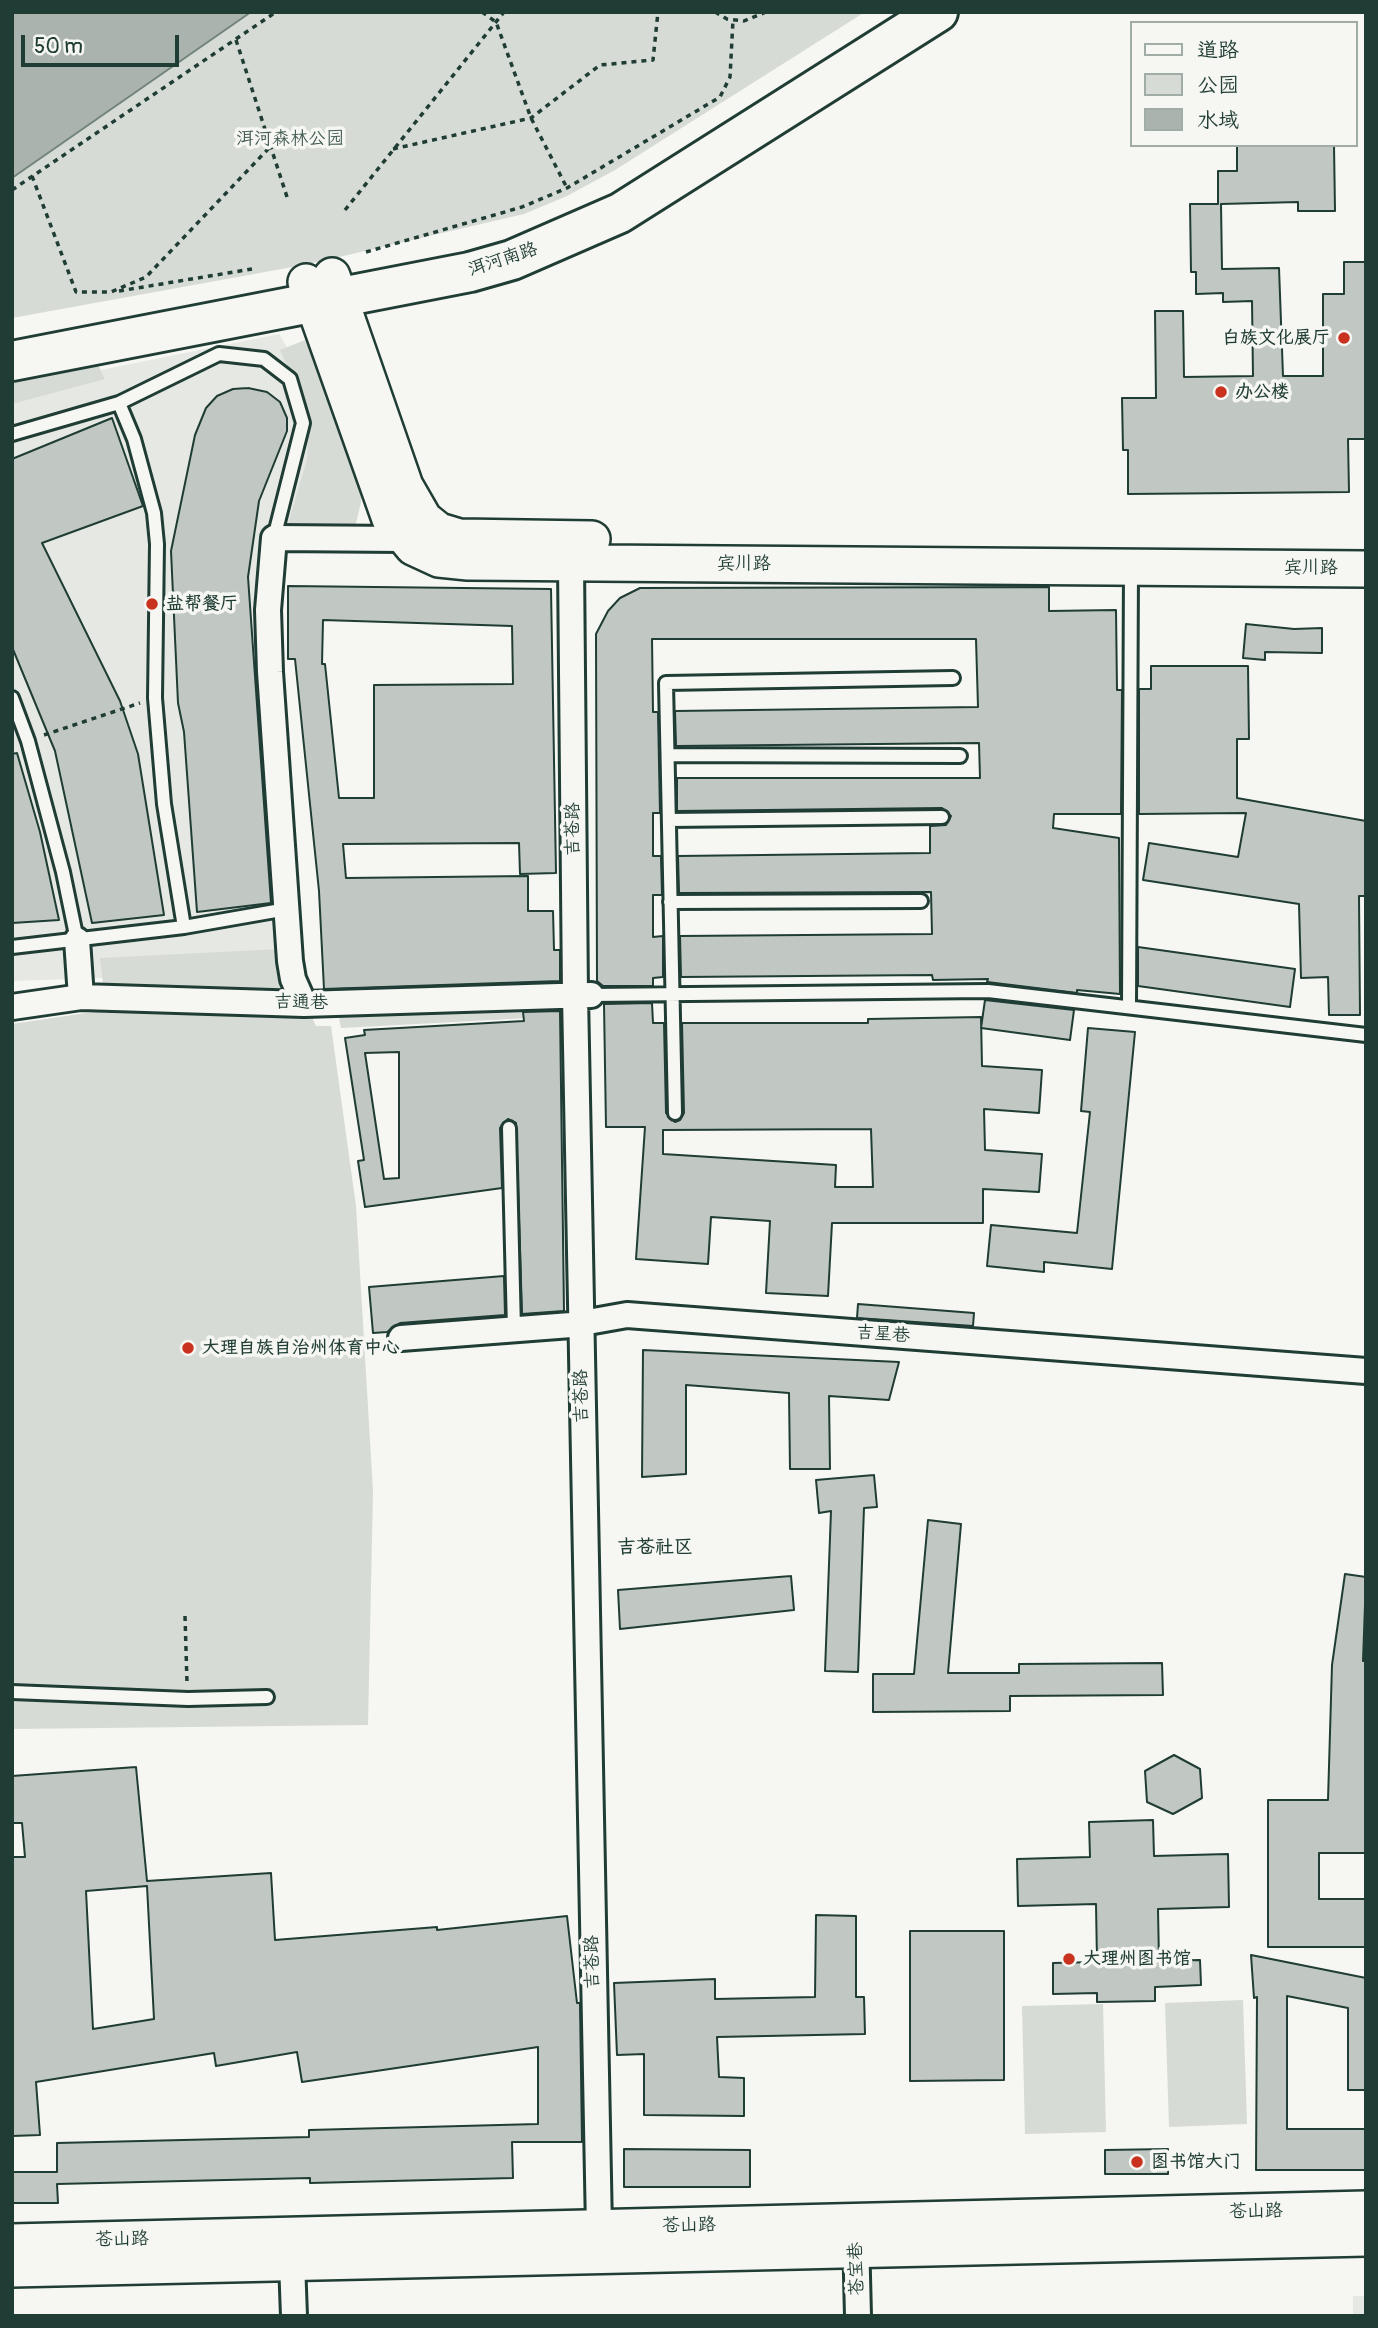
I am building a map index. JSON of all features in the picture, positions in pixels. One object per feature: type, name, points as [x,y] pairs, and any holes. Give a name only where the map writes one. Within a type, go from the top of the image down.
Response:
[{"type":"main road","name":"洱河南路","points":[[12,361],[228,336],[323,289],[482,246],[577,209],[638,177],[897,12]]},
{"type":"main road","name":"洱河南路","points":[[12,339],[323,289],[488,267],[597,224],[650,195],[938,12]]},
{"type":"main road","points":[[323,289],[377,490],[390,519],[404,540]]},
{"type":"main road","name":"宾川路","points":[[323,289],[410,497],[427,522],[450,535],[1366,545]]},
{"type":"main road","name":"宾川路","points":[[404,540],[427,555],[453,561],[1366,569]]},
{"type":"main road","name":"苍山路","points":[[12,2269],[292,2262],[1366,2210]]},
{"type":"main road","name":"苍山路","points":[[12,2242],[607,2228],[856,2236],[1366,2238]]},
{"type":"street","points":[[304,1004],[293,979],[270,672],[268,610],[274,538],[404,540]]},
{"type":"street","name":"吉苍路","points":[[579,563],[583,995],[607,2228]]},
{"type":"street","points":[[77,940],[81,997]]},
{"type":"street","name":"吉通巷","points":[[12,1007],[81,997],[304,1004],[583,995]]},
{"type":"street","name":"吉星巷","points":[[401,1338],[514,1329],[627,1315],[1366,1371]]},
{"type":"street","name":"苍宝巷","points":[[856,2236],[858,2316]]},
{"type":"street","points":[[292,2262],[294,2316]]},
{"type":"lane","points":[[12,434],[119,403],[228,336],[290,379],[303,423],[274,538]]},
{"type":"lane","points":[[119,403],[134,439],[154,513],[157,544],[155,698],[164,804],[184,927]]},
{"type":"lane","points":[[1129,1006],[1131,567]]},
{"type":"lane","points":[[674,1113],[666,683],[953,678]]},
{"type":"lane","points":[[12,698],[28,741],[63,872],[77,940]]},
{"type":"lane","points":[[668,755],[960,756]]},
{"type":"lane","points":[[669,820],[942,817]]},
{"type":"lane","points":[[670,902],[921,901]]},
{"type":"lane","points":[[12,947],[184,927],[287,909]]},
{"type":"lane","points":[[583,995],[988,990],[1366,1035]]},
{"type":"lane","points":[[509,1128],[514,1329]]},
{"type":"lane","points":[[12,1692],[188,1699],[267,1697]]},
{"type":"path","points":[[12,190],[276,12]]},
{"type":"path","points":[[482,12],[496,22],[531,118],[567,188]]},
{"type":"path","points":[[345,210],[504,12]]},
{"type":"path","points":[[393,149],[531,118],[600,65],[653,60],[659,12]]},
{"type":"path","points":[[715,12],[733,20],[744,21],[766,12]]},
{"type":"path","points":[[366,252],[522,206],[567,188],[720,97],[730,77],[733,20]]},
{"type":"path","points":[[236,40],[288,200]]},
{"type":"path","points":[[111,292],[146,277],[270,147]]},
{"type":"path","points":[[32,176],[76,292],[111,292],[252,269]]},
{"type":"path","points":[[28,741],[155,698]]},
{"type":"path","points":[[185,1616],[188,1699]]},
{"type":"shaded area","points":[[279,334],[305,377],[321,453],[278,566],[299,971],[12,981],[12,388]]},
{"type":"shaded area","points":[[1353,2296],[1366,2296],[1366,2316],[1353,2316]]},
{"type":"green space","name":"洱河森林公园","points":[[251,12],[865,12],[615,170],[567,196],[524,214],[309,264],[12,318],[12,178]]},
{"type":"green space","points":[[305,340],[323,378],[360,480],[361,502],[355,528],[301,531],[288,524],[307,459],[308,433],[305,404],[280,350]]},
{"type":"green space","points":[[97,363],[105,379],[12,404],[12,382]]},
{"type":"green space","name":"大理自族自治州体育中心","points":[[281,949],[316,1026],[331,1026],[356,1206],[373,1491],[368,1725],[12,1729],[12,1024],[106,1010],[100,958]]},
{"type":"green space","points":[[567,1005],[567,1016],[341,1028],[339,1017]]},
{"type":"green space","points":[[1243,2000],[1247,2124],[1169,2127],[1165,2003]]},
{"type":"green space","points":[[1103,2004],[1106,2132],[1025,2134],[1022,2006]]},
{"type":"water","points":[[12,12],[251,12],[12,178]]},
{"type":"building","points":[[1237,147],[1334,147],[1335,211],[1298,211],[1298,202],[1221,204],[1222,269],[1279,268],[1283,376],[1323,376],[1323,294],[1344,294],[1344,262],[1366,262],[1366,439],[1348,439],[1349,492],[1128,494],[1128,450],[1123,450],[1122,398],[1156,398],[1155,311],[1183,311],[1184,377],[1253,376],[1252,301],[1223,302],[1223,293],[1196,294],[1196,272],[1191,272],[1190,204],[1218,204],[1218,171],[1237,171]]},
{"type":"building","points":[[248,388],[267,392],[280,402],[287,418],[287,431],[259,501],[248,577],[271,903],[197,912],[184,732],[178,703],[171,551],[195,435],[206,408],[217,396],[233,389]]},
{"type":"building","points":[[112,418],[143,506],[42,543],[120,701],[138,754],[164,915],[92,923],[55,751],[12,647],[12,459]]},
{"type":"building","points":[[288,586],[551,589],[556,873],[520,874],[519,843],[343,844],[346,878],[528,876],[528,911],[553,911],[554,950],[560,950],[560,981],[324,989],[319,891],[295,659],[288,659]],"holes":[[[323,620],[512,626],[513,684],[374,685],[374,798],[339,798],[325,664],[322,664]]]},
{"type":"building","points":[[1049,587],[1049,611],[1116,610],[1117,690],[1122,690],[1121,814],[1054,814],[1053,828],[1119,838],[1120,994],[1077,990],[1077,993],[987,982],[988,979],[933,980],[932,975],[681,977],[680,936],[932,934],[931,892],[679,893],[678,856],[930,853],[930,826],[946,825],[951,816],[942,808],[677,811],[677,778],[980,778],[979,743],[676,746],[675,711],[978,707],[976,639],[652,639],[653,712],[658,712],[660,813],[653,813],[653,856],[661,856],[662,895],[653,895],[653,937],[663,936],[663,977],[653,978],[653,986],[603,986],[597,981],[596,634],[608,611],[620,598],[640,588]]},
{"type":"building","points":[[1246,624],[1294,629],[1322,628],[1322,653],[1265,652],[1265,660],[1243,658]]},
{"type":"building","points":[[1151,666],[1248,666],[1249,739],[1237,739],[1237,798],[1366,821],[1366,896],[1359,896],[1360,1015],[1329,1015],[1328,977],[1301,978],[1299,904],[1143,880],[1149,843],[1238,857],[1246,813],[1139,814],[1139,689],[1151,689]]},
{"type":"building","points":[[17,753],[40,832],[59,920],[12,923],[12,754]]},
{"type":"building","points":[[1138,947],[1295,969],[1290,1007],[1138,986]]},
{"type":"building","points":[[985,1000],[1074,1010],[1070,1040],[981,1028]]},
{"type":"building","points":[[652,1003],[653,1023],[664,1023],[666,1113],[675,1122],[680,1120],[684,1113],[682,1023],[868,1023],[868,1019],[981,1017],[982,1066],[1042,1070],[1039,1113],[984,1109],[985,1150],[1042,1154],[1039,1192],[983,1189],[983,1223],[832,1223],[828,1296],[766,1293],[770,1221],[711,1217],[708,1264],[636,1259],[645,1127],[606,1127],[604,1004]],"holes":[[[871,1129],[873,1187],[835,1187],[836,1165],[663,1154],[663,1130]]]},
{"type":"building","points":[[560,1011],[564,1311],[522,1314],[516,1123],[508,1119],[500,1128],[502,1188],[365,1207],[358,1161],[364,1160],[345,1038],[365,1035],[364,1030],[524,1021],[523,1012]],"holes":[[[399,1052],[399,1178],[384,1179],[365,1053]]]},
{"type":"building","points":[[1088,1028],[1135,1032],[1112,1269],[1044,1262],[1044,1272],[987,1266],[991,1225],[1077,1233],[1090,1112],[1081,1111]]},
{"type":"building","points":[[504,1276],[505,1315],[400,1323],[387,1332],[373,1333],[369,1287]]},
{"type":"building","points":[[858,1304],[974,1313],[973,1326],[857,1318]]},
{"type":"building","points":[[643,1350],[899,1362],[889,1400],[829,1396],[830,1469],[790,1469],[789,1393],[686,1385],[686,1474],[642,1477]]},
{"type":"building","points":[[874,1475],[877,1507],[864,1508],[858,1672],[825,1671],[831,1511],[819,1513],[816,1480]]},
{"type":"building","points":[[928,1520],[961,1524],[948,1673],[1019,1673],[1019,1664],[1162,1663],[1163,1695],[1010,1696],[1010,1711],[873,1712],[873,1674],[914,1674]]},
{"type":"building","points":[[1345,1574],[1366,1577],[1363,1661],[1366,1661],[1366,1853],[1319,1853],[1319,1899],[1366,1899],[1366,1947],[1268,1947],[1268,1800],[1328,1800],[1332,1665]]},
{"type":"building","points":[[791,1576],[794,1610],[620,1629],[618,1590]]},
{"type":"building","points":[[1174,1755],[1200,1769],[1202,1798],[1173,1814],[1147,1802],[1145,1771]]},
{"type":"building","points":[[136,1767],[147,1881],[271,1873],[275,1940],[437,1927],[437,1930],[567,1916],[577,2003],[580,2003],[582,2142],[512,2142],[513,2178],[310,2183],[310,2178],[57,2184],[58,2203],[12,2203],[12,2172],[57,2172],[57,2143],[309,2137],[309,2130],[538,2124],[538,2047],[302,2082],[297,2052],[216,2066],[214,2053],[36,2082],[40,2135],[12,2136],[12,1857],[25,1857],[22,1823],[12,1823],[12,1776]],"holes":[[[147,1886],[154,2019],[93,2029],[86,1891]]]},
{"type":"building","points":[[1153,1820],[1154,1856],[1228,1854],[1229,1907],[1158,1909],[1159,1961],[1200,1960],[1201,1985],[1155,1987],[1155,2001],[1097,2002],[1097,1993],[1053,1994],[1053,1963],[1097,1962],[1096,1904],[1018,1906],[1017,1859],[1090,1857],[1089,1822]]},
{"type":"building","points":[[816,1915],[856,1916],[856,1997],[864,1997],[865,2034],[717,2037],[719,2077],[744,2078],[744,2116],[644,2115],[644,2054],[617,2055],[614,1983],[715,1979],[715,1999],[815,1997]]},
{"type":"building","points":[[910,1931],[1004,1931],[1004,2080],[910,2081]]},
{"type":"building","points":[[1251,1955],[1366,1978],[1366,2090],[1348,2090],[1348,2008],[1287,1996],[1287,2129],[1366,2129],[1366,2170],[1256,2170],[1257,1997],[1254,1998]]},
{"type":"building","points":[[624,2149],[750,2150],[750,2187],[624,2187]]},
{"type":"building","name":"图书馆大门","points":[[1168,2149],[1168,2174],[1105,2174],[1105,2150]]},
{"type":"place","name":"白族文化展厅","points":[[1344,338]]},
{"type":"place","name":"办公楼","points":[[1221,392]]},
{"type":"place","name":"盐帮餐厅","points":[[152,604]]},
{"type":"place","name":"大理自族自治州体育中心","points":[[188,1348]]},
{"type":"place","name":"大理州图书馆","points":[[1069,1959]]},
{"type":"place","name":"图书馆大门","points":[[1137,2162]]},
{"type":"district","name":"吉苍社区","points":[[655,1548]]}]
